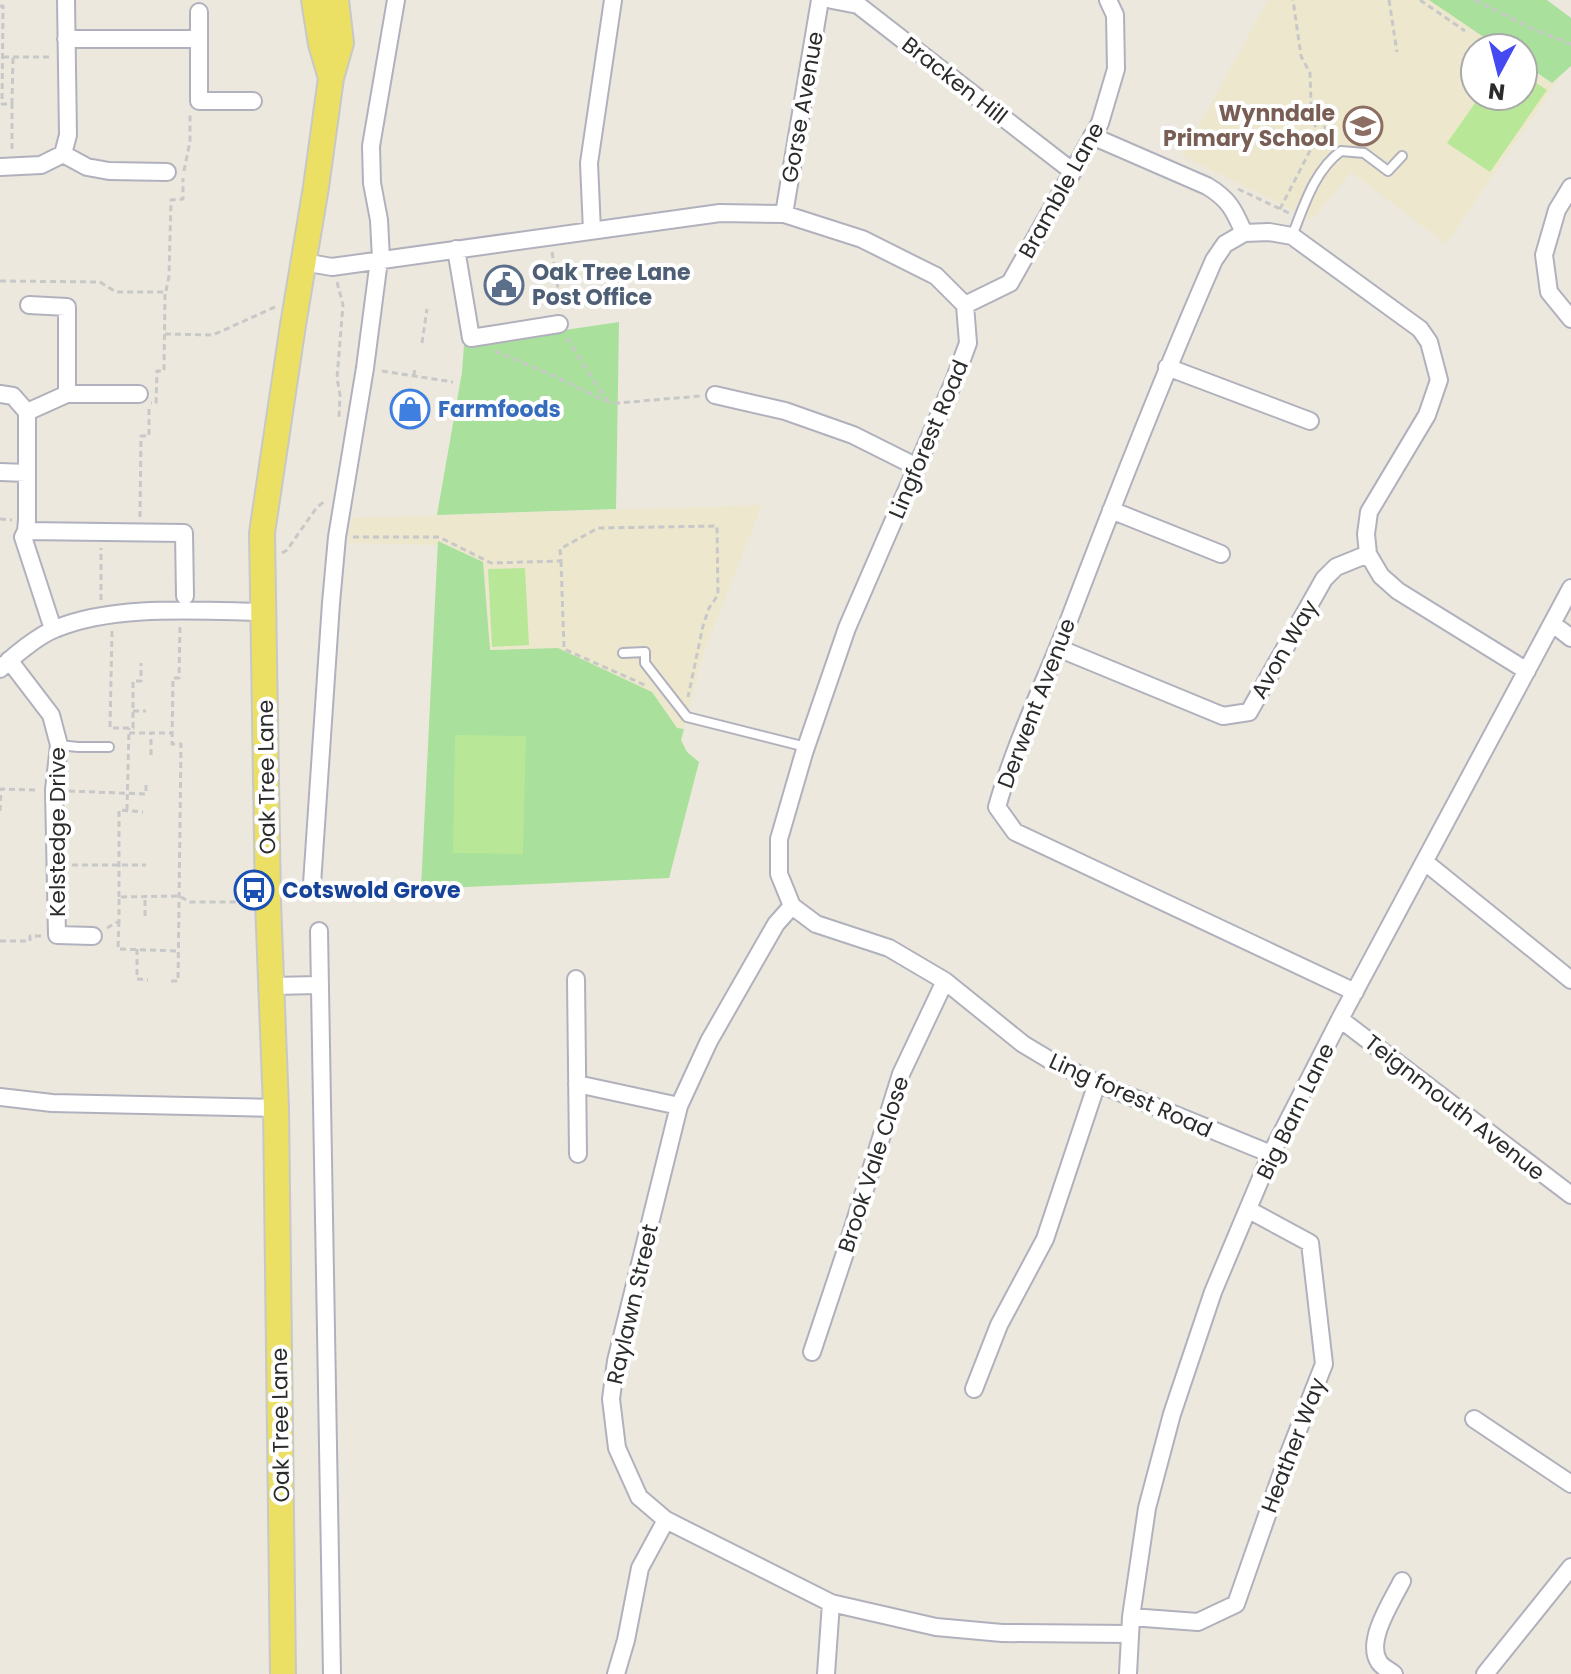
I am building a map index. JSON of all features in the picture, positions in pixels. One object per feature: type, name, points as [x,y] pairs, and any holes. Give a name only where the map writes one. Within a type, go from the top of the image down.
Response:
[{"type":"main road","name":"Oak Tree Lane","points":[[314,0],[321,44],[331,78]]},
{"type":"main road","name":"Oak Tree Lane","points":[[283,1674],[276,1108],[268,902],[262,533],[331,78],[341,43],[336,0]]},
{"type":"street","points":[[6,166],[41,165],[63,154],[68,135],[66,0]]},
{"type":"street","points":[[312,884],[337,537],[380,260],[371,146],[396,0]]},
{"type":"street","points":[[592,231],[589,163],[613,0]]},
{"type":"street","name":"Gorse Avenue","points":[[784,214],[820,0]]},
{"type":"street","name":"Bracken Hill","points":[[832,0],[858,5],[1072,171]]},
{"type":"street","name":"Bramble Lane","points":[[965,305],[1010,283],[1100,123],[1116,69],[1115,15],[1108,0]]},
{"type":"street","points":[[199,12],[199,101],[253,101]]},
{"type":"street","points":[[66,39],[199,39]]},
{"type":"street","points":[[1092,136],[1217,192],[1233,208],[1244,233],[1269,232],[1292,236],[1420,329],[1429,342],[1439,380],[1427,415],[1369,512],[1366,534],[1368,554],[1381,576],[1398,591],[1527,671]]},
{"type":"street","points":[[63,154],[87,167],[109,171],[167,172]]},
{"type":"street","points":[[1571,187],[1557,210],[1544,255],[1549,292],[1571,319]]},
{"type":"street","points":[[303,262],[332,267],[720,213],[784,214],[862,239],[936,276],[965,305]]},
{"type":"street","name":"Derwent Avenue","points":[[1244,233],[1225,244],[1214,260],[1167,367],[1005,778],[997,807],[1015,832],[1355,992]]},
{"type":"street","points":[[456,249],[471,338],[559,324]]},
{"type":"street","points":[[29,305],[67,307],[67,394]]},
{"type":"street","name":"Lingforest Road","points":[[792,906],[779,874],[779,839],[847,628],[968,343],[965,305]]},
{"type":"street","points":[[1167,367],[1310,421]]},
{"type":"street","points":[[0,394],[13,396],[27,412],[26,531],[23,537],[53,629]]},
{"type":"street","points":[[27,412],[67,394],[139,394]]},
{"type":"street","points":[[715,395],[785,411],[853,435],[917,467]]},
{"type":"street","points":[[0,472],[27,473]]},
{"type":"street","points":[[1111,510],[1221,554]]},
{"type":"street","points":[[26,531],[184,533],[183,603]]},
{"type":"street","name":"Avon Way","points":[[1058,648],[1223,716],[1249,712],[1324,579],[1336,567],[1368,554]]},
{"type":"street","name":"Big Barn Lane","points":[[1128,1674],[1130,1626],[1147,1508],[1172,1414],[1213,1292],[1271,1154],[1571,588]]},
{"type":"street","points":[[4,665],[53,629],[106,615],[183,603],[264,612]]},
{"type":"street","points":[[1553,624],[1571,638]]},
{"type":"street","name":"Kelstedge Drive","points":[[4,665],[51,715],[59,745],[54,790],[57,935],[93,936]]},
{"type":"street","points":[[1425,862],[1571,980]]},
{"type":"street","name":"Ling forest Road","points":[[792,906],[816,924],[889,948],[945,981],[1023,1044],[1053,1062],[1271,1154]]},
{"type":"street","name":"Raylawn Street","points":[[792,906],[776,924],[709,1041],[679,1106],[616,1361],[611,1399],[617,1448],[639,1497],[666,1520],[831,1603],[936,1627],[1002,1633],[1130,1626]]},
{"type":"street","points":[[319,931],[332,1674]]},
{"type":"street","points":[[576,979],[578,1154]]},
{"type":"street","name":"Brook Vale Close","points":[[812,1352],[901,1074],[945,981]]},
{"type":"street","points":[[272,986],[319,985]]},
{"type":"street","name":"Teignmouth Avenue","points":[[1340,1019],[1571,1195]]},
{"type":"street","points":[[974,1389],[999,1325],[1045,1239],[1097,1083]]},
{"type":"street","points":[[577,1084],[679,1106]]},
{"type":"street","points":[[0,1097],[52,1103],[276,1108]]},
{"type":"street","name":"Heather Way","points":[[1130,1626],[1198,1622],[1236,1604],[1281,1474],[1324,1364],[1310,1243],[1249,1210]]},
{"type":"street","points":[[1474,1419],[1571,1484]]},
{"type":"street","points":[[616,1674],[640,1568],[666,1520]]},
{"type":"street","points":[[1485,1674],[1571,1567]]},
{"type":"street","points":[[1394,1674],[1380,1664],[1374,1651],[1375,1637],[1402,1581]]},
{"type":"street","points":[[826,1674],[831,1603]]},
{"type":"lane","points":[[1292,236],[1316,179],[1330,159],[1341,151],[1364,153],[1388,171],[1402,156]]},
{"type":"lane","points":[[623,653],[645,652],[645,663],[687,717],[807,747]]},
{"type":"lane","points":[[59,745],[109,747]]},
{"type":"path","points":[[1280,209],[1313,145],[1316,130],[1310,73],[1301,56],[1293,0]]},
{"type":"path","points":[[1389,0],[1397,52]]},
{"type":"path","points":[[1475,0],[1571,44]]},
{"type":"path","points":[[1422,1],[1465,31]]},
{"type":"path","points":[[0,6],[3,6],[2,104],[12,104]]},
{"type":"path","points":[[3,57],[67,57]]},
{"type":"path","points":[[6,166],[13,57]]},
{"type":"path","points":[[140,533],[141,436],[149,436],[149,403],[156,403],[157,371],[164,371],[171,200],[183,199],[190,141],[190,101],[199,101]]},
{"type":"path","points":[[1311,103],[1322,108],[1330,159]]},
{"type":"path","points":[[1313,145],[1326,133]]},
{"type":"path","points":[[1207,186],[1221,181],[1299,219]]},
{"type":"path","points":[[332,267],[343,305],[337,378],[340,395],[338,423]]},
{"type":"path","points":[[0,281],[100,282],[116,292],[165,292]]},
{"type":"path","points":[[165,334],[213,335],[276,306],[296,308]]},
{"type":"path","points":[[422,343],[427,309]]},
{"type":"path","points":[[471,338],[608,402],[715,395]]},
{"type":"path","points":[[414,376],[415,366]]},
{"type":"path","points":[[365,368],[453,382]]},
{"type":"path","points":[[261,570],[287,550],[317,507],[334,494],[344,502]]},
{"type":"path","points":[[654,689],[564,649],[560,549],[598,528],[717,526],[718,595],[709,608],[703,626],[683,712]]},
{"type":"path","points":[[101,533],[110,728],[172,733]]},
{"type":"path","points":[[337,537],[439,537],[491,563],[561,561]]},
{"type":"path","points":[[171,981],[178,981],[181,744],[172,744],[173,678],[179,678],[183,603]]},
{"type":"path","points":[[127,810],[133,681],[141,681],[141,663]]},
{"type":"path","points":[[133,711],[146,711]]},
{"type":"path","points":[[151,733],[151,755]]},
{"type":"path","points":[[143,812],[119,810],[118,949],[178,951]]},
{"type":"path","points":[[56,864],[146,865]]},
{"type":"path","points":[[119,897],[179,896],[190,902],[268,902]]},
{"type":"path","points":[[145,897],[145,916]]},
{"type":"path","points":[[93,936],[119,921]]},
{"type":"path","points":[[0,941],[30,941],[30,936],[57,935]]},
{"type":"path","points":[[137,949],[137,979],[148,980]]},
{"type":"shaded area","name":"Wynndale Primary School","points":[[1268,0],[1429,0],[1476,32],[1459,32],[1459,112],[1536,112],[1446,244],[1351,172],[1312,220],[1182,156]]},
{"type":"shaded area","name":"Wynndale Primary School","points":[[1539,74],[1551,83],[1561,76],[1539,108]]},
{"type":"shaded area","points":[[762,505],[703,655],[681,740],[687,752],[699,762],[669,878],[421,889],[438,545],[348,543],[352,518]]},
{"type":"green space","points":[[1429,0],[1547,0],[1571,18],[1571,66],[1552,83],[1539,74],[1539,32],[1476,32]]},
{"type":"green space","points":[[1539,85],[1547,90],[1539,102]]},
{"type":"green space","points":[[1469,112],[1532,112],[1490,172],[1447,143]]},
{"type":"green space","points":[[619,322],[616,509],[437,515],[464,345]]},
{"type":"green space","points":[[438,541],[483,562],[490,650],[558,648],[652,692],[677,728],[684,729],[681,740],[687,752],[699,762],[669,878],[421,889]]},
{"type":"green space","points":[[525,568],[529,645],[492,647],[488,569]]},
{"type":"green space","points":[[455,735],[526,736],[523,854],[453,853]]},
{"type":"place","name":"Wynndale Primary School","points":[[1363,126]]},
{"type":"place","name":"Oak Tree Lane Post Office","points":[[504,285]]},
{"type":"place","name":"Farmfoods","points":[[410,409]]},
{"type":"place","name":"Cotswold Grove","points":[[254,890]]}]
